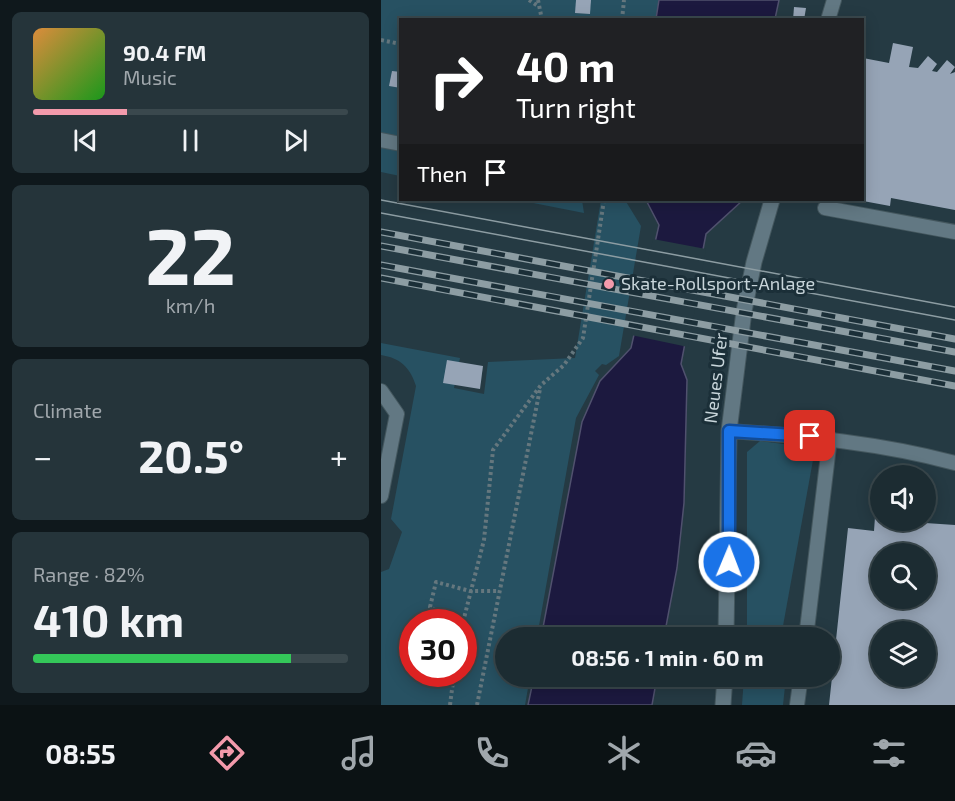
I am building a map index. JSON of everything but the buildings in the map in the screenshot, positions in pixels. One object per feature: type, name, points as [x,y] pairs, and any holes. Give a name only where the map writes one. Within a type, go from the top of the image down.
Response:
[{"type":"street","name":"Neues Ufer","points":[[726,627],[729,431],[744,311],[754,261],[772,201]]},
{"type":"street","points":[[723,705],[724,687]]},
{"type":"lane","points":[[829,18],[834,0]]},
{"type":"lane","points":[[381,140],[399,144]]},
{"type":"lane","points":[[825,208],[955,232]]},
{"type":"lane","points":[[381,391],[397,414],[381,496]]},
{"type":"lane","points":[[729,431],[830,438],[918,453],[955,463]]},
{"type":"lane","points":[[806,627],[830,438]]},
{"type":"lane","points":[[797,705],[799,687]]},
{"type":"path","points":[[529,0],[539,7]]},
{"type":"path","points":[[538,0],[542,18]]},
{"type":"path","points":[[622,18],[624,0]]},
{"type":"path","points":[[381,40],[399,44]]},
{"type":"path","points":[[466,609],[485,540],[493,450],[541,385],[564,366],[583,338],[604,201]]},
{"type":"path","points":[[477,705],[541,385]]},
{"type":"path","points":[[433,609],[430,607],[436,582],[470,591],[499,591]]},
{"type":"path","points":[[450,705],[452,687]]},
{"type":"shaded area","points":[[381,0],[659,0],[656,18],[399,18],[399,176],[381,172]]},
{"type":"shaded area","points":[[659,0],[779,0],[775,18],[656,18]]},
{"type":"shaded area","points":[[523,201],[582,201],[584,213]]},
{"type":"shaded area","points":[[601,201],[626,201],[641,226],[619,356],[606,365],[602,364],[595,371],[599,375],[576,418],[539,627],[495,627],[495,687],[528,687],[525,705],[381,705],[381,572],[389,569],[402,532],[391,519],[416,386],[411,374],[403,364],[394,358],[381,355],[381,343],[460,358],[454,388],[484,394],[488,362],[575,358]]},
{"type":"shaded area","points":[[647,201],[742,201],[706,234],[681,364],[687,380],[684,503],[677,568],[666,627],[543,627],[582,422],[600,381],[631,348],[659,225]]},
{"type":"shaded area","points":[[760,441],[806,447],[813,460],[783,627],[747,627],[747,452]]},
{"type":"shaded area","points":[[532,687],[655,687],[652,705],[528,705]]},
{"type":"shaded area","points":[[743,687],[785,687],[783,705],[742,705]]},
{"type":"pier","points":[[653,239],[706,249],[688,347],[631,335]]},
{"type":"tram line","points":[[381,200],[955,307]]},
{"type":"tram line","points":[[381,213],[955,320]]},
{"type":"railway","points":[[381,232],[955,339]]},
{"type":"railway","points":[[381,246],[955,352]]},
{"type":"railway","points":[[381,265],[955,371]]},
{"type":"railway","points":[[381,278],[955,386]]},
{"type":"place","name":"Skate-Rollsport-Anlage","points":[[609,284]]},
{"type":"route","points":[[729,562],[729,431],[810,436]]}]
